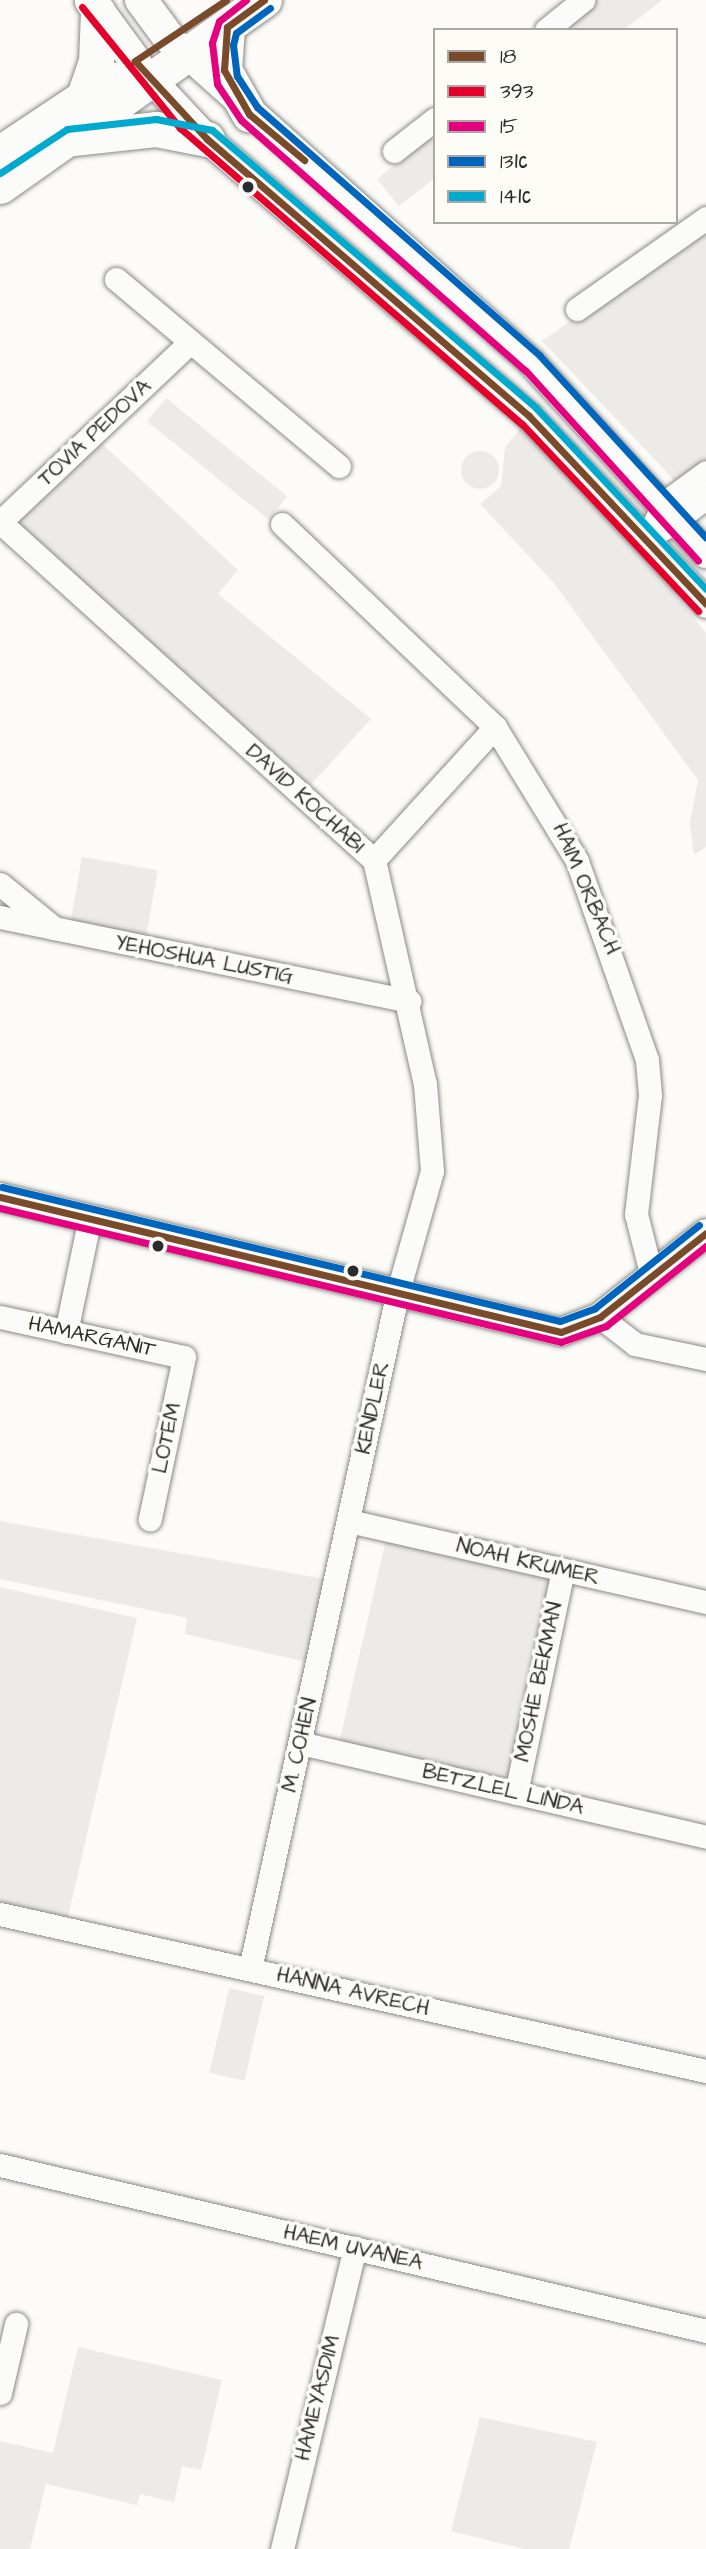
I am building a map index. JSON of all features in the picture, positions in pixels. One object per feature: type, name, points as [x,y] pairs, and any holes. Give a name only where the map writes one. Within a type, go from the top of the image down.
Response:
[{"type":"main road","points":[[141,0],[177,46]]},
{"type":"main road","points":[[0,153],[83,99],[142,70],[227,13],[264,0]]},
{"type":"main road","points":[[94,6],[142,70]]},
{"type":"main road","points":[[83,99],[96,62],[94,6]]},
{"type":"main road","points":[[227,13],[224,70],[249,114]]},
{"type":"main road","points":[[0,186],[69,139],[142,70]]},
{"type":"main road","points":[[69,139],[156,129],[207,139]]},
{"type":"street","points":[[548,28],[583,0]]},
{"type":"street","points":[[177,46],[249,114],[533,364],[671,511],[706,554]]},
{"type":"street","points":[[142,70],[207,139],[529,416],[706,604]]},
{"type":"street","points":[[394,151],[433,121]]},
{"type":"street","points":[[577,309],[706,218]]},
{"type":"street","points":[[116,279],[189,343],[339,466]]},
{"type":"street","name":"TOVIA PEDOVA","points":[[0,522],[189,343]]},
{"type":"street","points":[[646,541],[706,472]]},
{"type":"street","points":[[671,511],[706,498]]},
{"type":"street","name":"DAVID KOCHABI","points":[[0,522],[374,860],[409,1001],[432,1129],[432,1171],[397,1295]]},
{"type":"street","name":"HAIM ORBACH","points":[[282,524],[495,727],[578,861],[639,1029],[649,1095],[636,1214],[651,1273]]},
{"type":"street","points":[[374,860],[495,727]]},
{"type":"street","points":[[0,884],[59,932]]},
{"type":"street","name":"YEHOSHUA LUSTIG","points":[[0,917],[59,932],[409,1001]]},
{"type":"street","points":[[0,1197],[90,1217],[397,1295],[561,1332],[600,1317],[651,1273],[706,1233]]},
{"type":"street","points":[[66,1332],[90,1217]]},
{"type":"street","name":"KENDLER","points":[[349,1521],[397,1295]]},
{"type":"street","name":"HAMARGANIT","points":[[0,1317],[184,1357]]},
{"type":"street","points":[[600,1317],[635,1344],[706,1359]]},
{"type":"street","name":"LOTEM","points":[[150,1519],[184,1357]]},
{"type":"street","name":"NOAH KRUMER","points":[[349,1521],[706,1602]]},
{"type":"street","name":"M. COHEN","points":[[250,1969],[349,1521]]},
{"type":"street","name":"MOSHE BEKMAN","points":[[516,1793],[563,1570]]},
{"type":"street","name":"BETZLEL LINDA","points":[[300,1743],[706,1837]]},
{"type":"street","name":"HANNA AVRECH","points":[[0,1914],[706,2071]]},
{"type":"street","name":"HAEM UVANEA","points":[[0,2165],[706,2331]]},
{"type":"street","name":"HAMEYASDIM","points":[[282,2549],[355,2248]]},
{"type":"street","points":[[0,2393],[16,2324]]},
{"type":"shaded area","points":[[591,0],[662,0],[627,28],[558,28]]},
{"type":"shaded area","points":[[433,133],[433,180],[399,206],[377,179]]},
{"type":"shaded area","points":[[706,226],[706,465],[678,484],[542,341]]},
{"type":"shaded area","points":[[635,314],[706,398],[658,438],[588,354]]},
{"type":"shaded area","points":[[166,398],[287,496],[268,519],[147,421]]},
{"type":"shaded area","points":[[521,428],[619,526],[706,633],[706,847],[694,855],[690,823],[698,780],[553,582],[480,504],[501,486],[505,447]]},
{"type":"shaded area","points":[[96,438],[238,570],[218,594],[371,719],[304,792],[12,522]]},
{"type":"shaded area","points":[[480,451],[493,457],[499,470],[493,483],[480,489],[467,483],[461,470],[467,457]]},
{"type":"shaded area","points":[[82,857],[158,870],[145,941],[69,928]]},
{"type":"shaded area","points":[[0,1521],[331,1580],[315,1664],[185,1634],[187,1618],[0,1579]]},
{"type":"shaded area","points":[[388,1531],[559,1571],[510,1787],[338,1747]]},
{"type":"shaded area","points":[[0,1587],[137,1618],[67,1921],[0,1906]]},
{"type":"shaded area","points":[[229,1988],[264,1996],[245,2081],[209,2073]]},
{"type":"shaded area","points":[[78,2347],[222,2380],[201,2470],[182,2466],[174,2502],[140,2494],[137,2505],[46,2484],[30,2549],[0,2549],[0,2441],[53,2453]]},
{"type":"shaded area","points":[[480,2417],[597,2442],[569,2549],[524,2549],[451,2531]]},
{"type":"transit line","name":"18","points":[[226,0],[135,61],[207,139],[529,416],[706,604]]},
{"type":"transit line","name":"15","points":[[246,0],[219,21],[212,43],[217,84],[241,120],[526,371],[698,561]]},
{"type":"transit line","name":"18","points":[[264,0],[227,27],[224,70],[249,114],[304,160]]},
{"type":"transit line","name":"393","points":[[82,7],[180,128],[522,424],[698,611]]},
{"type":"transit line","name":"13א","points":[[270,8],[236,33],[233,45],[237,76],[257,107],[540,356],[706,538]]},
{"type":"transit line","name":"14א","points":[[0,173],[67,129],[156,119],[212,130],[536,408],[706,589]]},
{"type":"transit line","name":"13א","points":[[2,1187],[560,1321],[595,1308],[699,1225]]},
{"type":"transit line","name":"18","points":[[0,1197],[561,1332],[600,1317],[706,1233]]},
{"type":"transit line","name":"15","points":[[0,1208],[561,1342],[606,1326],[706,1246]]}]
